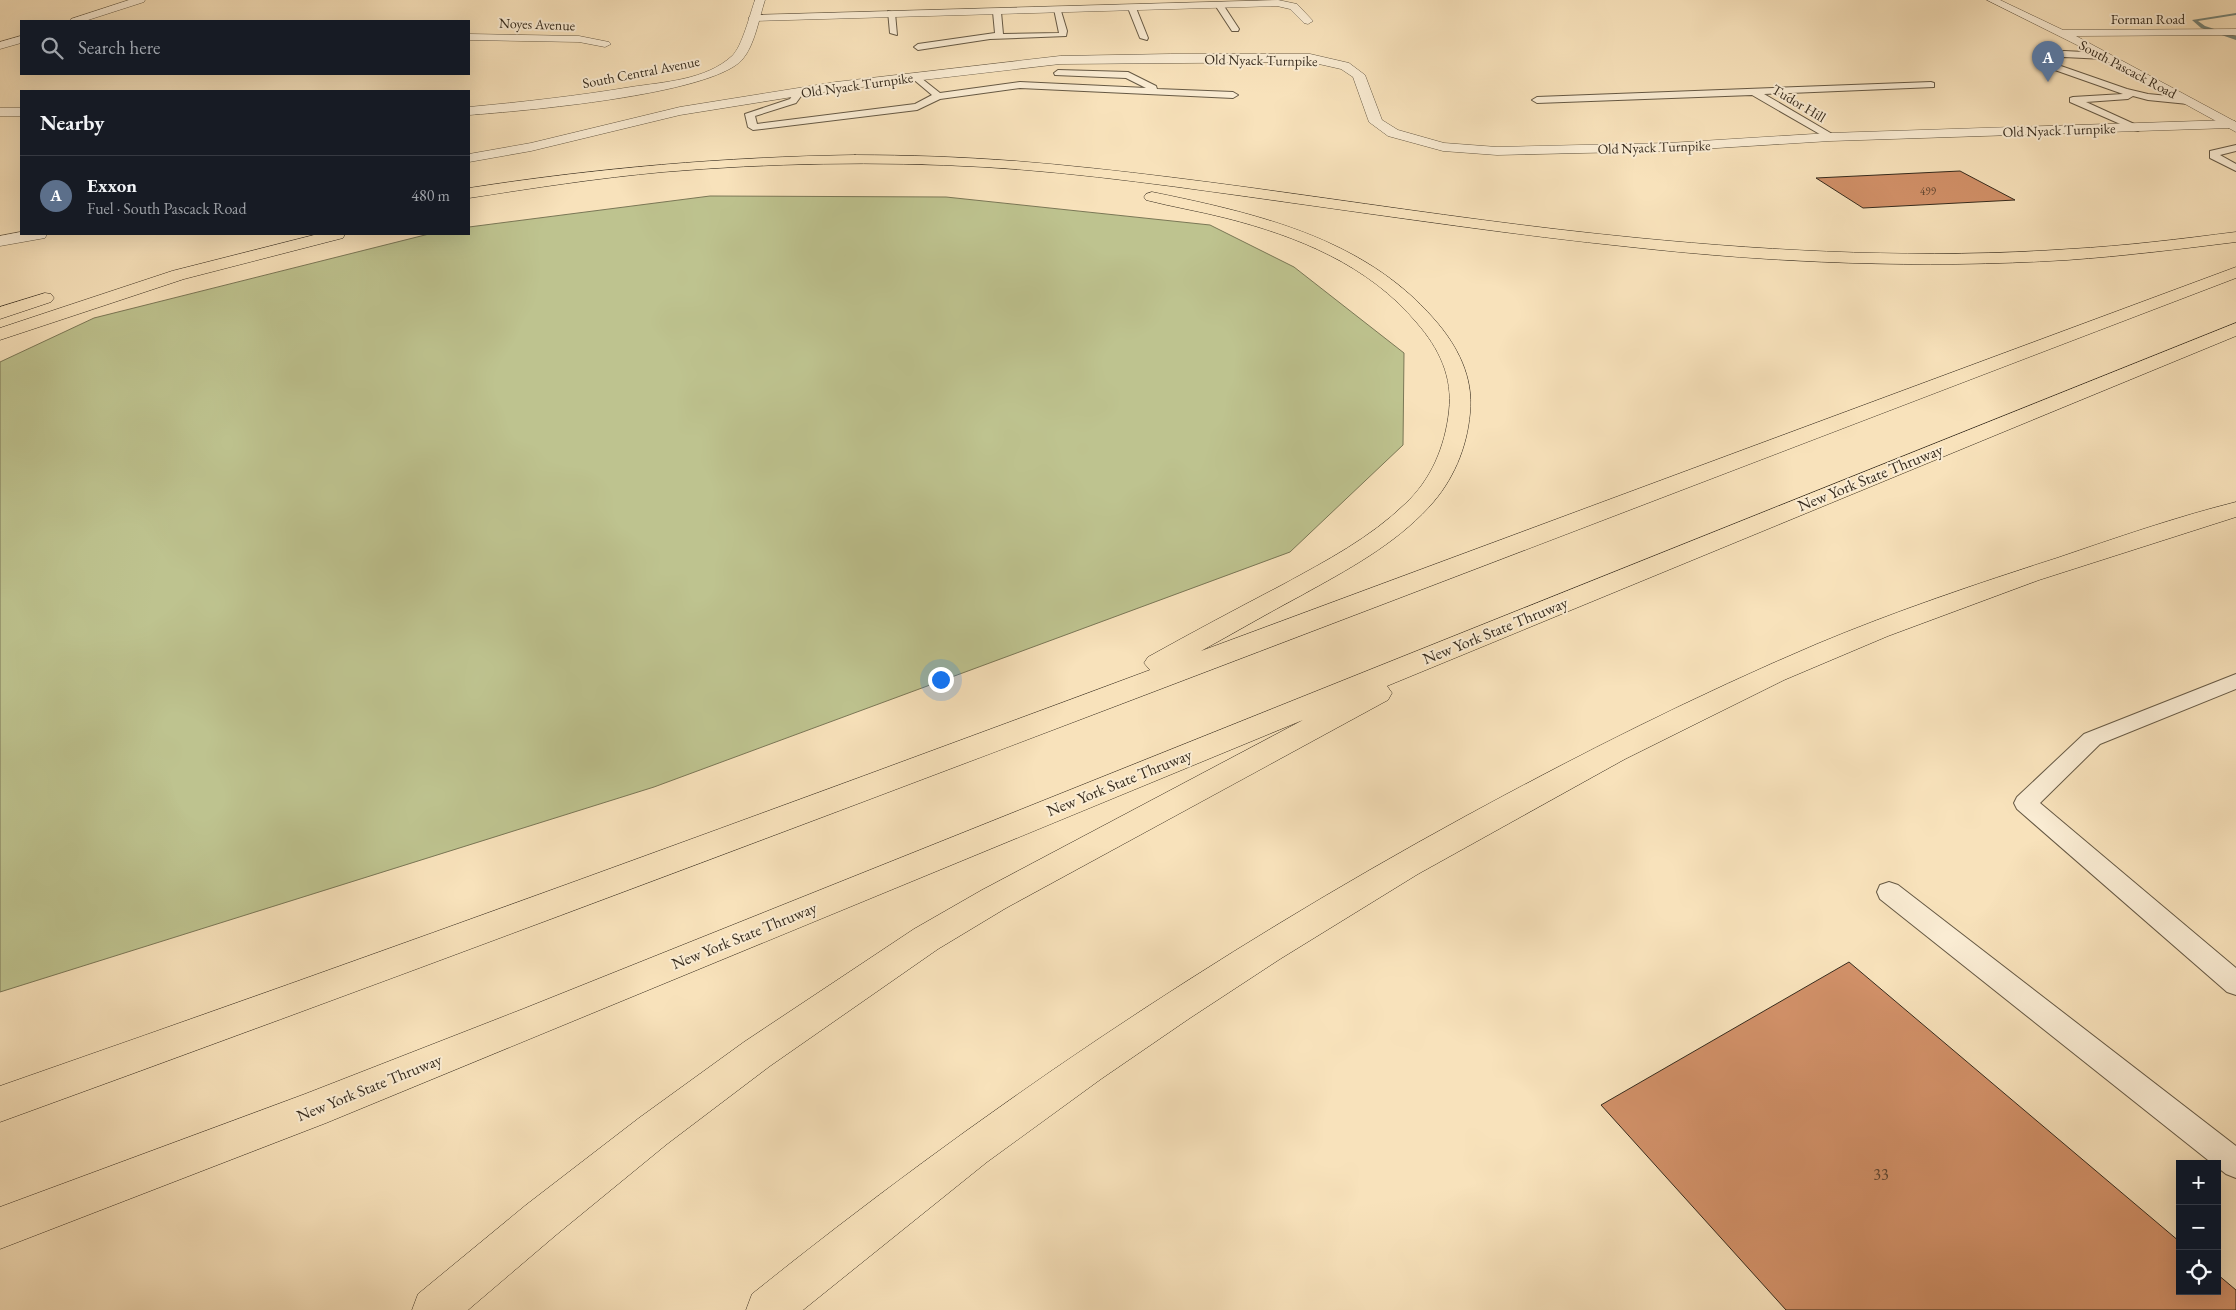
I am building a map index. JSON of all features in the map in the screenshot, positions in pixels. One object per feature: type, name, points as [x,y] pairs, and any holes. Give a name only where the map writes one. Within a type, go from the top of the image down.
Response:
[{"type":"highway","points":[[470,192],[583,176],[700,165],[790,160],[910,159],[1074,170],[1562,235],[1744,251],[1887,257],[2025,256],[2140,249],[2236,237]]},
{"type":"highway","points":[[470,207],[593,189],[744,175],[903,173],[1018,180],[1147,196],[1245,218],[1274,227],[1327,248],[1354,262],[1398,292],[1430,325],[1442,342],[1452,360],[1459,383],[1461,408],[1457,435],[1449,460],[1435,484],[1414,509],[1394,527],[1352,556],[1069,712]]},
{"type":"highway","points":[[0,334],[178,275],[333,235]]},
{"type":"highway","points":[[169,260],[194,253]]},
{"type":"highway","points":[[0,1104],[536,911],[2236,272]]},
{"type":"highway","points":[[0,313],[64,292]]},
{"type":"highway","name":"New York State Thruway","points":[[0,1228],[312,1110],[527,1024],[2236,329]]},
{"type":"highway","points":[[768,1310],[845,1246],[954,1163],[1126,1040],[1340,904],[1517,802],[1685,715],[1830,650],[1925,612],[2016,579],[2236,509]]},
{"type":"highway","points":[[434,1310],[541,1220],[653,1131],[757,1054],[926,939],[1028,880],[1499,628]]},
{"type":"street","points":[[78,20],[140,0]]},
{"type":"street","name":"South Central Avenue","points":[[470,111],[483,111],[637,91],[707,75],[737,58],[742,51],[760,0]]},
{"type":"street","points":[[994,0],[1013,0]]},
{"type":"street","name":"South Pascack Road","points":[[1992,0],[2104,56],[2233,126]]},
{"type":"street","points":[[753,18],[1277,4],[1294,6],[1308,21]]},
{"type":"street","points":[[7,32],[20,32]]},
{"type":"street","name":"Forman Road","points":[[2060,33],[2236,32]]},
{"type":"street","name":"Noyes Avenue","points":[[470,37],[579,39],[604,44]]},
{"type":"street","points":[[0,46],[20,39]]},
{"type":"street","name":"Old Nyack Turnpike","points":[[470,158],[532,147],[680,111],[799,92],[1060,60],[1310,58],[1345,66],[1359,75],[1376,122],[1394,133],[1443,147],[1497,151],[1761,142],[1830,137],[2233,126]]},
{"type":"street","points":[[0,112],[20,112]]},
{"type":"street","points":[[0,241],[33,235]]},
{"type":"lane","points":[[1219,5],[1235,29]]},
{"type":"lane","points":[[1132,8],[1144,38]]},
{"type":"lane","points":[[918,47],[993,37],[1059,35],[1063,31],[1057,11]]},
{"type":"lane","points":[[993,37],[999,35],[998,12]]},
{"type":"lane","points":[[891,14],[894,32]]},
{"type":"lane","points":[[2104,56],[2064,54],[2044,57],[2055,67],[2139,95]]},
{"type":"lane","points":[[799,92],[794,101],[750,114],[753,128],[917,107],[938,96],[1020,85],[1058,73],[1128,74],[1160,91]]},
{"type":"lane","points":[[916,77],[938,96]]},
{"type":"lane","points":[[1020,85],[1233,95]]},
{"type":"lane","points":[[1537,100],[1931,85]]},
{"type":"lane","name":"Tudor Hill","points":[[1754,92],[1830,137]]},
{"type":"lane","points":[[2138,128],[2073,100],[2139,95],[2188,101]]},
{"type":"lane","points":[[2236,148],[2214,153],[2215,158],[2236,168]]},
{"type":"lane","points":[[2236,681],[2092,739],[2025,803],[2236,984]]},
{"type":"lane","points":[[1889,892],[2236,1164]]},
{"type":"green space","points":[[710,196],[946,197],[1210,225],[1294,267],[1404,353],[1403,445],[1290,552],[654,787],[0,992],[0,362],[94,318],[425,235],[470,235],[470,227]]},
{"type":"building","points":[[1960,171],[2015,200],[1863,208],[1816,178]]},
{"type":"building","points":[[1849,962],[2176,1239],[2176,1295],[2221,1295],[2221,1277],[2236,1290],[2236,1310],[1786,1310],[1601,1105]]},
{"type":"waterway","points":[[2236,14],[2194,20],[2203,27],[2236,38]]},
{"type":"place","name":"Exxon","points":[[2048,82]]}]
